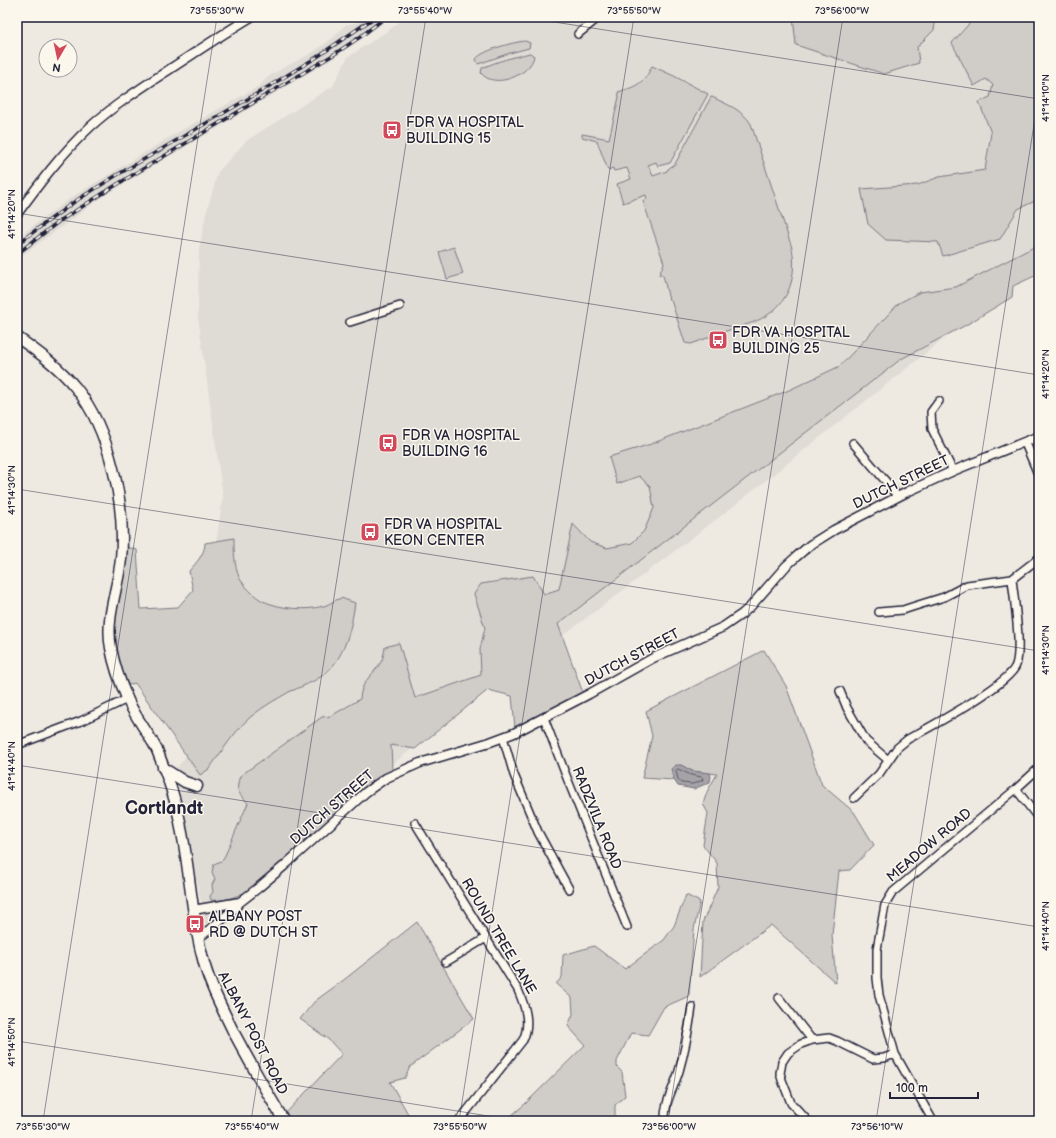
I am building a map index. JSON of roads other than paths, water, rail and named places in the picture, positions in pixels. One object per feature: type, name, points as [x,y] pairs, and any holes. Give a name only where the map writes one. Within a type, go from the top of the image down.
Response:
[{"type":"main road","name":"ALBANY POST ROAD","points":[[17,337],[36,350],[56,367],[76,388],[98,426],[112,464],[121,506],[122,527],[121,561],[111,610],[110,640],[114,660],[127,699],[156,750],[164,768],[172,794],[181,827],[198,938],[207,973],[215,995],[254,1071],[284,1121]]},
{"type":"main road","points":[[164,768],[184,782],[197,786]]},
{"type":"street","points":[[17,214],[39,184],[73,144],[91,126],[120,103],[251,17]]},
{"type":"street","points":[[578,34],[599,17]]},
{"type":"street","points":[[350,322],[400,306]]},
{"type":"street","points":[[939,401],[931,412],[932,429],[953,471]]},
{"type":"street","name":"DUTCH STREET","points":[[198,938],[284,866],[366,792],[386,778],[420,762],[503,737],[544,718],[653,658],[711,632],[733,620],[751,606],[786,566],[810,545],[834,530],[897,496],[953,471],[1039,436]]},
{"type":"street","points":[[1024,442],[1039,475]]},
{"type":"street","points":[[853,444],[897,496]]},
{"type":"street","points":[[879,612],[903,610],[944,597],[967,586],[1012,579],[1039,558]]},
{"type":"street","points":[[854,798],[879,774],[897,748],[908,739],[995,688],[1016,666],[1018,653],[1012,579]]},
{"type":"street","points":[[840,691],[847,708],[866,741],[888,760]]},
{"type":"street","points":[[17,745],[81,721],[127,699]]},
{"type":"street","name":"RADZVILA ROAD","points":[[544,718],[566,778],[627,927]]},
{"type":"street","points":[[503,737],[514,775],[536,826],[569,889]]},
{"type":"street","name":"MEADOW ROAD","points":[[933,1121],[895,1054],[881,1003],[877,978],[877,949],[884,905],[893,892],[1039,768]]},
{"type":"street","points":[[1016,789],[1039,819]]},
{"type":"street","name":"ROUND TREE LANE","points":[[415,824],[518,990],[526,1008],[527,1025],[523,1040],[459,1121]]},
{"type":"street","points":[[193,910],[240,902]]},
{"type":"street","points":[[446,962],[486,938]]},
{"type":"street","points":[[779,998],[812,1040]]},
{"type":"street","points":[[665,1121],[666,1106],[678,1072],[692,1007]]},
{"type":"street","points":[[806,1119],[791,1103],[782,1080],[782,1062],[788,1053],[801,1044],[812,1040],[829,1038],[873,1058],[884,1058],[895,1054]]},
{"type":"water","points":[[676,765],[681,765],[692,771],[710,773],[710,782],[694,789],[678,786],[674,780],[671,769]]},
{"type":"railway","points":[[17,244],[74,202],[317,57],[375,17]]},
{"type":"railway","points":[[17,254],[58,222],[121,182],[333,55],[386,17]]},
{"type":"place","name":"FDR VA HOSPITAL BUILDING 15","points":[[392,130]]},
{"type":"place","name":"FDR VA HOSPITAL BUILDING 25","points":[[718,340]]},
{"type":"place","name":"FDR VA HOSPITAL BUILDING 16","points":[[388,443]]},
{"type":"place","name":"FDR VA HOSPITAL KEON CENTER","points":[[370,532]]},
{"type":"place","name":"ALBANY POST RD @ DUTCH ST","points":[[195,924]]},
{"type":"district","name":"Cortlandt","points":[[164,808]]}]
